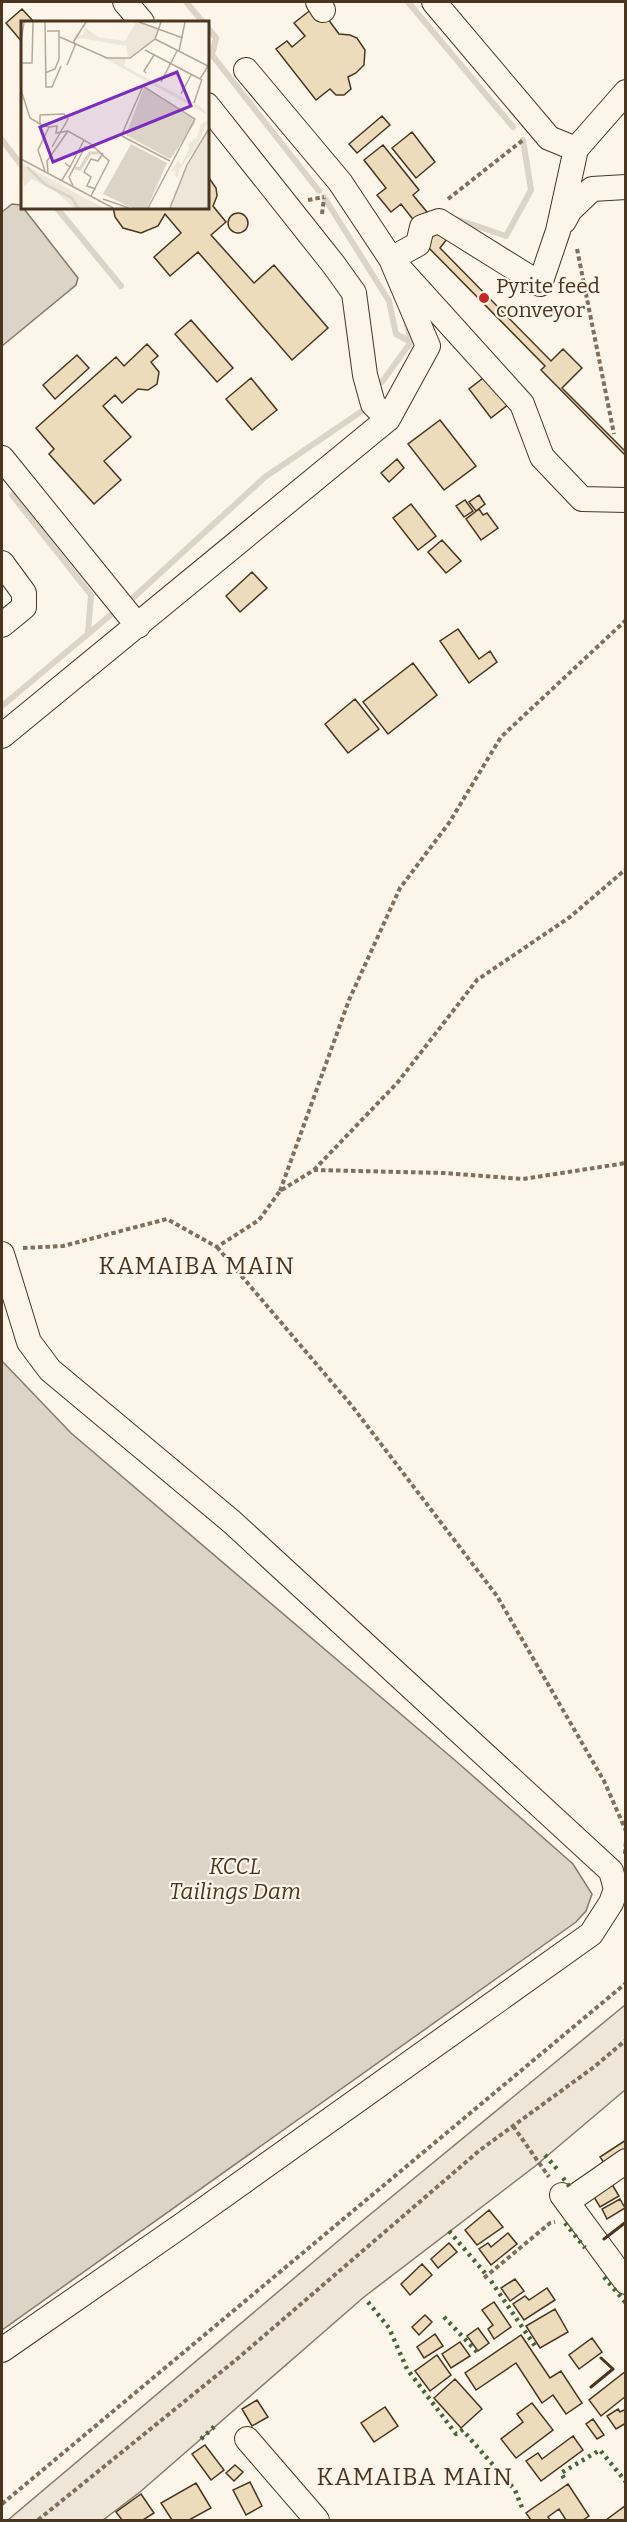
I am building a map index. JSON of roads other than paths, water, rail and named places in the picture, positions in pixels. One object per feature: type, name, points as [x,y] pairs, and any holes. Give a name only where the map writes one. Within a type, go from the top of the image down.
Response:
[{"type":"street","points":[[125,2],[141,21]]},
{"type":"street","points":[[434,2],[549,138],[576,149]]},
{"type":"street","points":[[246,70],[340,182],[391,259],[522,404],[542,457],[582,499],[626,500]]},
{"type":"street","points":[[391,259],[418,244],[422,227],[439,221],[540,284],[558,231],[576,149],[626,92]]},
{"type":"street","points":[[208,106],[354,293],[365,375],[373,404],[388,419]]},
{"type":"street","points":[[558,231],[570,210],[592,189],[626,187]]},
{"type":"street","points":[[2,736],[388,419],[428,346],[391,259]]},
{"type":"street","points":[[2,458],[138,626]]},
{"type":"street","points":[[2,563],[24,593],[24,607],[2,625]]},
{"type":"street","points":[[2,2350],[185,2223],[591,1934],[611,1903],[616,1889],[611,1871],[397,1673],[232,1522],[50,1370],[29,1342],[7,1251]]},
{"type":"street","points":[[626,2161],[568,2204],[626,2282]]},
{"type":"street","points":[[247,2439],[317,2520]]},
{"type":"water","points":[[12,204],[21,205],[21,208],[23,208],[78,278],[76,285],[2,346],[2,212]]},
{"type":"water","name":"KCCL Tailings Dam","points":[[2,1361],[71,1433],[457,1762],[573,1864],[592,1894],[586,1911],[576,1922],[2,2330]]},
{"type":"waterway","points":[[186,2],[202,21]]},
{"type":"waterway","points":[[408,2],[513,127]]},
{"type":"waterway","points":[[208,28],[216,38],[212,55],[319,191]]},
{"type":"waterway","points":[[2,140],[21,165]]},
{"type":"waterway","points":[[456,219],[506,236],[531,190],[523,140]]},
{"type":"waterway","points":[[324,197],[389,301],[396,334],[411,342]]},
{"type":"waterway","points":[[57,208],[121,286]]},
{"type":"waterway","points":[[382,382],[411,342],[406,321]]},
{"type":"waterway","points":[[134,597],[265,477],[368,407]]},
{"type":"waterway","points":[[12,495],[91,595],[88,633]]},
{"type":"waterway","points":[[2,706],[119,608]]},
{"type":"place","name":"Pyrite feed conveyor","points":[[484,298]]},
{"type":"district","name":"KAMAIBA MAIN","points":[[197,1266]]},
{"type":"district","name":"KAMAIBA MAIN","points":[[415,2477]]}]
